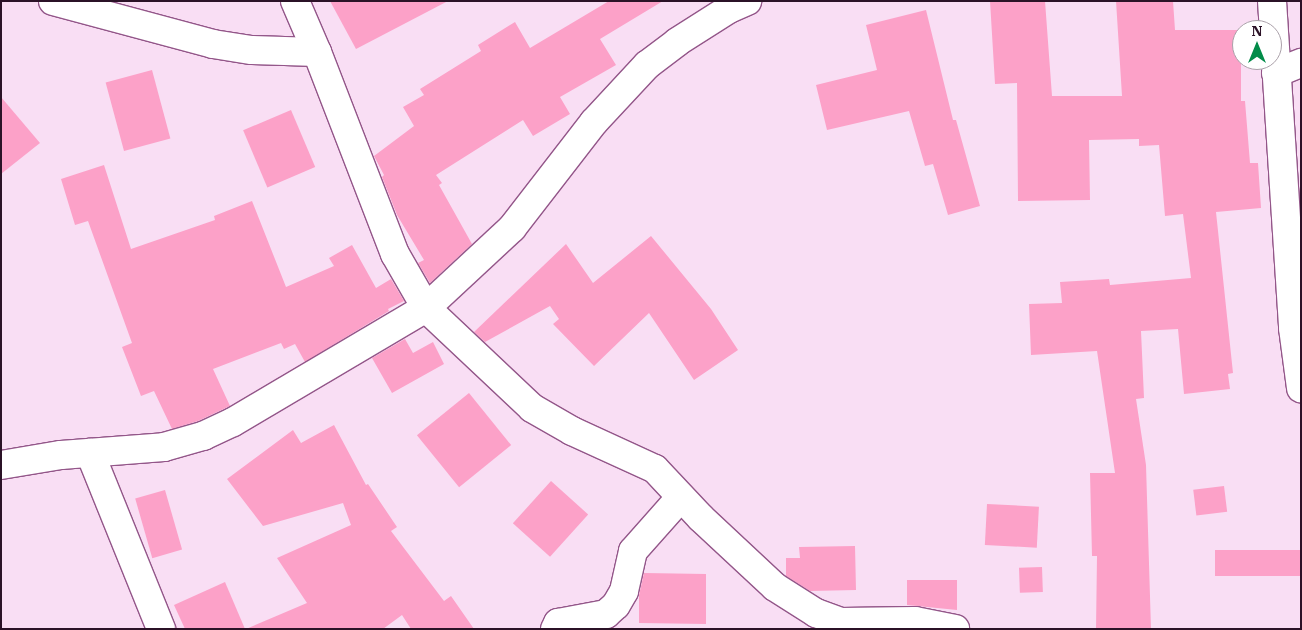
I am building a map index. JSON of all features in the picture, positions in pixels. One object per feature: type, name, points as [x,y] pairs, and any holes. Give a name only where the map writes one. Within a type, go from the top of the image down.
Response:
[{"type":"street","points":[[53,1],[213,44],[252,50],[317,52]]},
{"type":"street","points":[[295,1],[317,52],[395,254],[426,308],[532,408],[572,431],[655,469],[681,497],[775,587],[816,613],[841,622],[864,626],[915,621],[955,629]]},
{"type":"street","points":[[1,465],[27,459],[164,447],[203,436],[232,422],[426,308],[512,228],[594,122],[647,65],[677,42],[729,9],[747,1]]},
{"type":"street","points":[[1272,1],[1289,68],[1293,328],[1301,388]]},
{"type":"street","points":[[90,453],[161,629]]},
{"type":"street","points":[[556,629],[558,623],[606,614],[616,605],[624,591],[633,551],[681,497]]},
{"type":"building","points":[[330,1],[448,1],[356,49]]},
{"type":"building","points":[[609,1],[663,1],[600,39],[616,65],[560,97],[570,114],[533,136],[523,120],[436,175],[442,183],[439,185],[472,244],[430,283],[418,263],[424,260],[397,215],[382,177],[384,175],[374,156],[414,126],[403,107],[424,95],[420,89],[481,51],[478,45],[515,22],[530,48]]},
{"type":"building","points":[[990,1],[1045,1],[1052,96],[1122,96],[1116,1],[1173,1],[1175,30],[1232,30],[1232,70],[1241,70],[1241,101],[1245,101],[1250,163],[1258,163],[1261,208],[1216,212],[1233,373],[1228,374],[1230,389],[1184,394],[1178,329],[1141,331],[1144,398],[1136,399],[1146,465],[1151,629],[1096,629],[1097,556],[1092,556],[1090,473],[1115,473],[1097,351],[1031,355],[1029,304],[1062,303],[1060,282],[1109,279],[1110,285],[1191,278],[1183,214],[1165,216],[1159,145],[1139,146],[1139,139],[1089,140],[1090,200],[1018,201],[1017,83],[995,84]]},
{"type":"building","points":[[926,10],[953,120],[956,120],[980,206],[948,215],[933,164],[925,166],[909,111],[827,130],[816,85],[877,70],[866,25]]},
{"type":"building","points":[[152,70],[170,139],[124,151],[106,82]]},
{"type":"building","points":[[1,97],[40,143],[1,174]]},
{"type":"building","points":[[291,110],[315,167],[267,187],[243,130]]},
{"type":"building","points":[[104,165],[131,249],[215,220],[214,216],[252,201],[286,287],[334,266],[329,258],[352,245],[376,288],[391,279],[404,301],[388,309],[389,311],[305,362],[295,344],[284,349],[281,343],[213,369],[230,406],[198,421],[172,429],[154,391],[141,396],[122,347],[132,343],[88,221],[75,225],[61,179]]},
{"type":"building","points":[[651,236],[711,309],[738,350],[694,380],[649,313],[594,366],[553,324],[559,319],[550,306],[485,342],[474,332],[566,244],[593,283]]},
{"type":"building","points":[[405,339],[413,353],[433,342],[444,364],[392,393],[372,358]]},
{"type":"building","points":[[469,393],[511,445],[459,487],[417,435]]},
{"type":"building","points":[[334,425],[366,485],[368,484],[397,527],[391,531],[444,601],[451,596],[474,629],[411,629],[402,615],[383,629],[246,629],[307,603],[277,558],[351,525],[343,503],[263,526],[227,479],[293,430],[301,443]]},
{"type":"building","points":[[551,481],[588,514],[550,557],[513,523]]},
{"type":"building","points":[[1224,486],[1227,512],[1196,516],[1193,490]]},
{"type":"building","points":[[165,490],[182,550],[152,558],[135,499]]},
{"type":"building","points":[[987,504],[1039,507],[1037,548],[985,545]]},
{"type":"building","points":[[855,546],[856,590],[810,591],[786,576],[786,558],[800,558],[799,547]]},
{"type":"building","points":[[1215,550],[1301,550],[1301,576],[1215,576]]},
{"type":"building","points":[[1042,567],[1043,592],[1020,593],[1019,568]]},
{"type":"building","points":[[644,573],[706,574],[706,624],[639,623],[639,595]]},
{"type":"building","points":[[907,580],[957,580],[957,610],[907,605]]},
{"type":"building","points":[[225,582],[245,629],[185,629],[174,605]]}]
